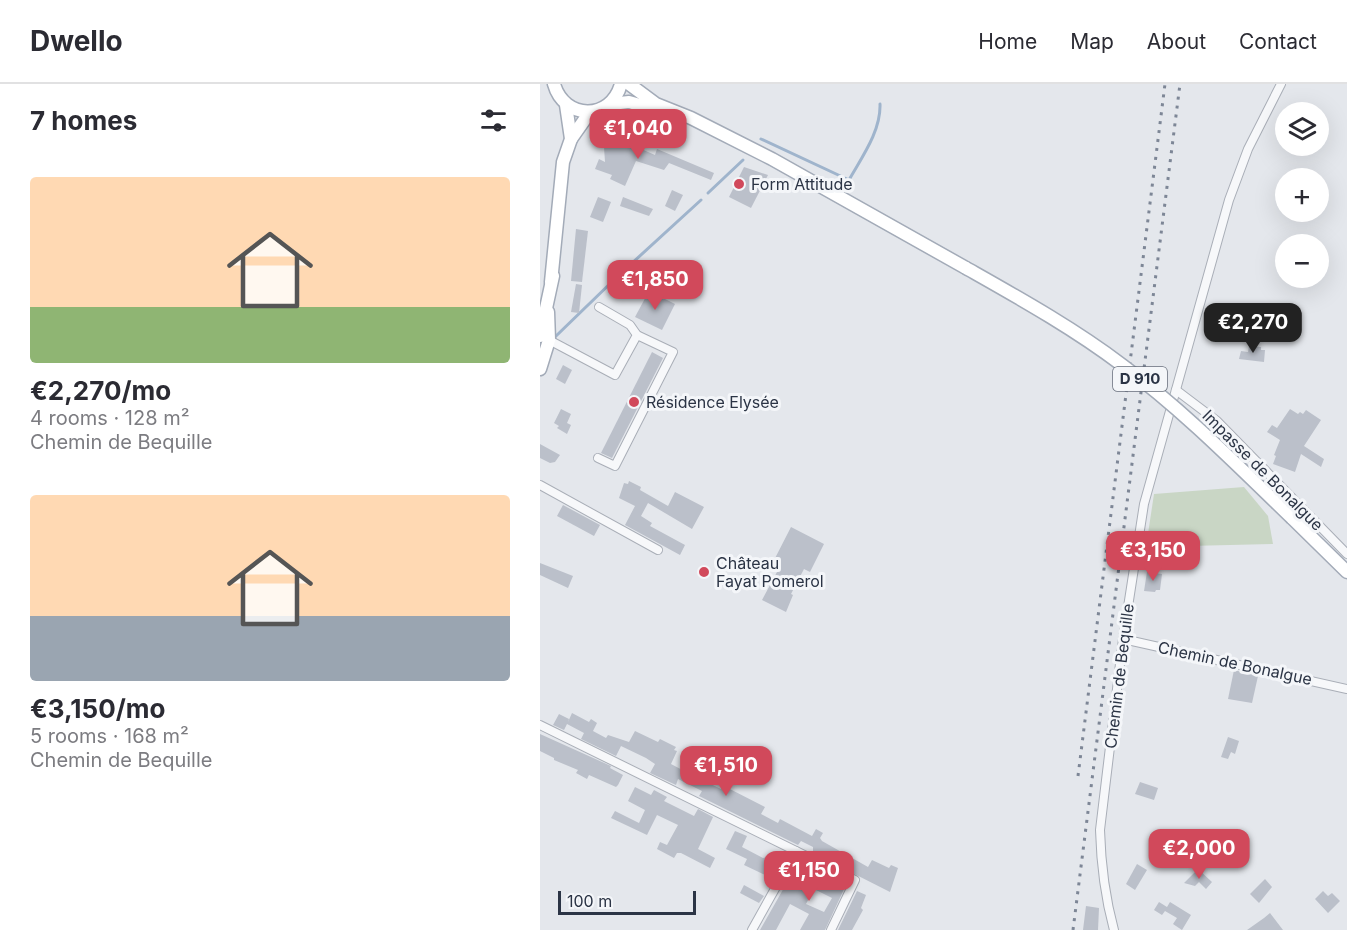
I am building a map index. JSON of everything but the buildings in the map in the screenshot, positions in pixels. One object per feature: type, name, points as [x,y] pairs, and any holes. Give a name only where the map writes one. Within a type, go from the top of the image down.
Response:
[{"type":"main road","points":[[554,84],[556,92],[566,105],[581,112],[590,112],[610,104],[621,84]]},
{"type":"main road","name":"D 910","points":[[629,84],[656,104],[692,118],[966,268],[1067,327],[1122,365],[1181,414],[1347,573]]},
{"type":"main road","name":"D 910","points":[[610,104],[630,102],[648,106],[725,136]]},
{"type":"main road","points":[[540,369],[551,282],[561,238],[558,215],[561,193],[567,176],[570,141],[566,105]]},
{"type":"main road","points":[[570,141],[590,112]]},
{"type":"street","name":"Chemin de Bequille","points":[[1114,930],[1106,897],[1100,830],[1123,639],[1144,504],[1229,200],[1248,149],[1281,84]]},
{"type":"street","points":[[598,458],[615,466],[673,352],[637,335],[630,325],[599,308]]},
{"type":"street","points":[[545,338],[615,375],[637,335]]},
{"type":"street","name":"Impasse de Bonalgue","points":[[1176,390],[1217,421],[1347,554]]},
{"type":"street","points":[[540,484],[658,550]]},
{"type":"street","name":"Chemin de Bonalgue","points":[[1123,639],[1347,689]]},
{"type":"street","points":[[540,725],[855,880],[831,930]]},
{"type":"street","points":[[752,930],[796,851]]},
{"type":"green space","points":[[1244,487],[1268,516],[1273,544],[1146,547],[1154,494]]},
{"type":"waterway","points":[[761,139],[849,180],[874,134],[880,104]]},
{"type":"waterway","points":[[708,193],[743,160]]},
{"type":"waterway","points":[[556,336],[701,200]]},
{"type":"railway","points":[[1078,776],[1165,84]]},
{"type":"railway","points":[[1073,930],[1180,84]]},
{"type":"place","name":"Form Attitude","points":[[739,184]]},
{"type":"place","name":"Résidence Elysée","points":[[634,402]]},
{"type":"place","name":"Château Fayat Pomerol","points":[[704,572]]}]
